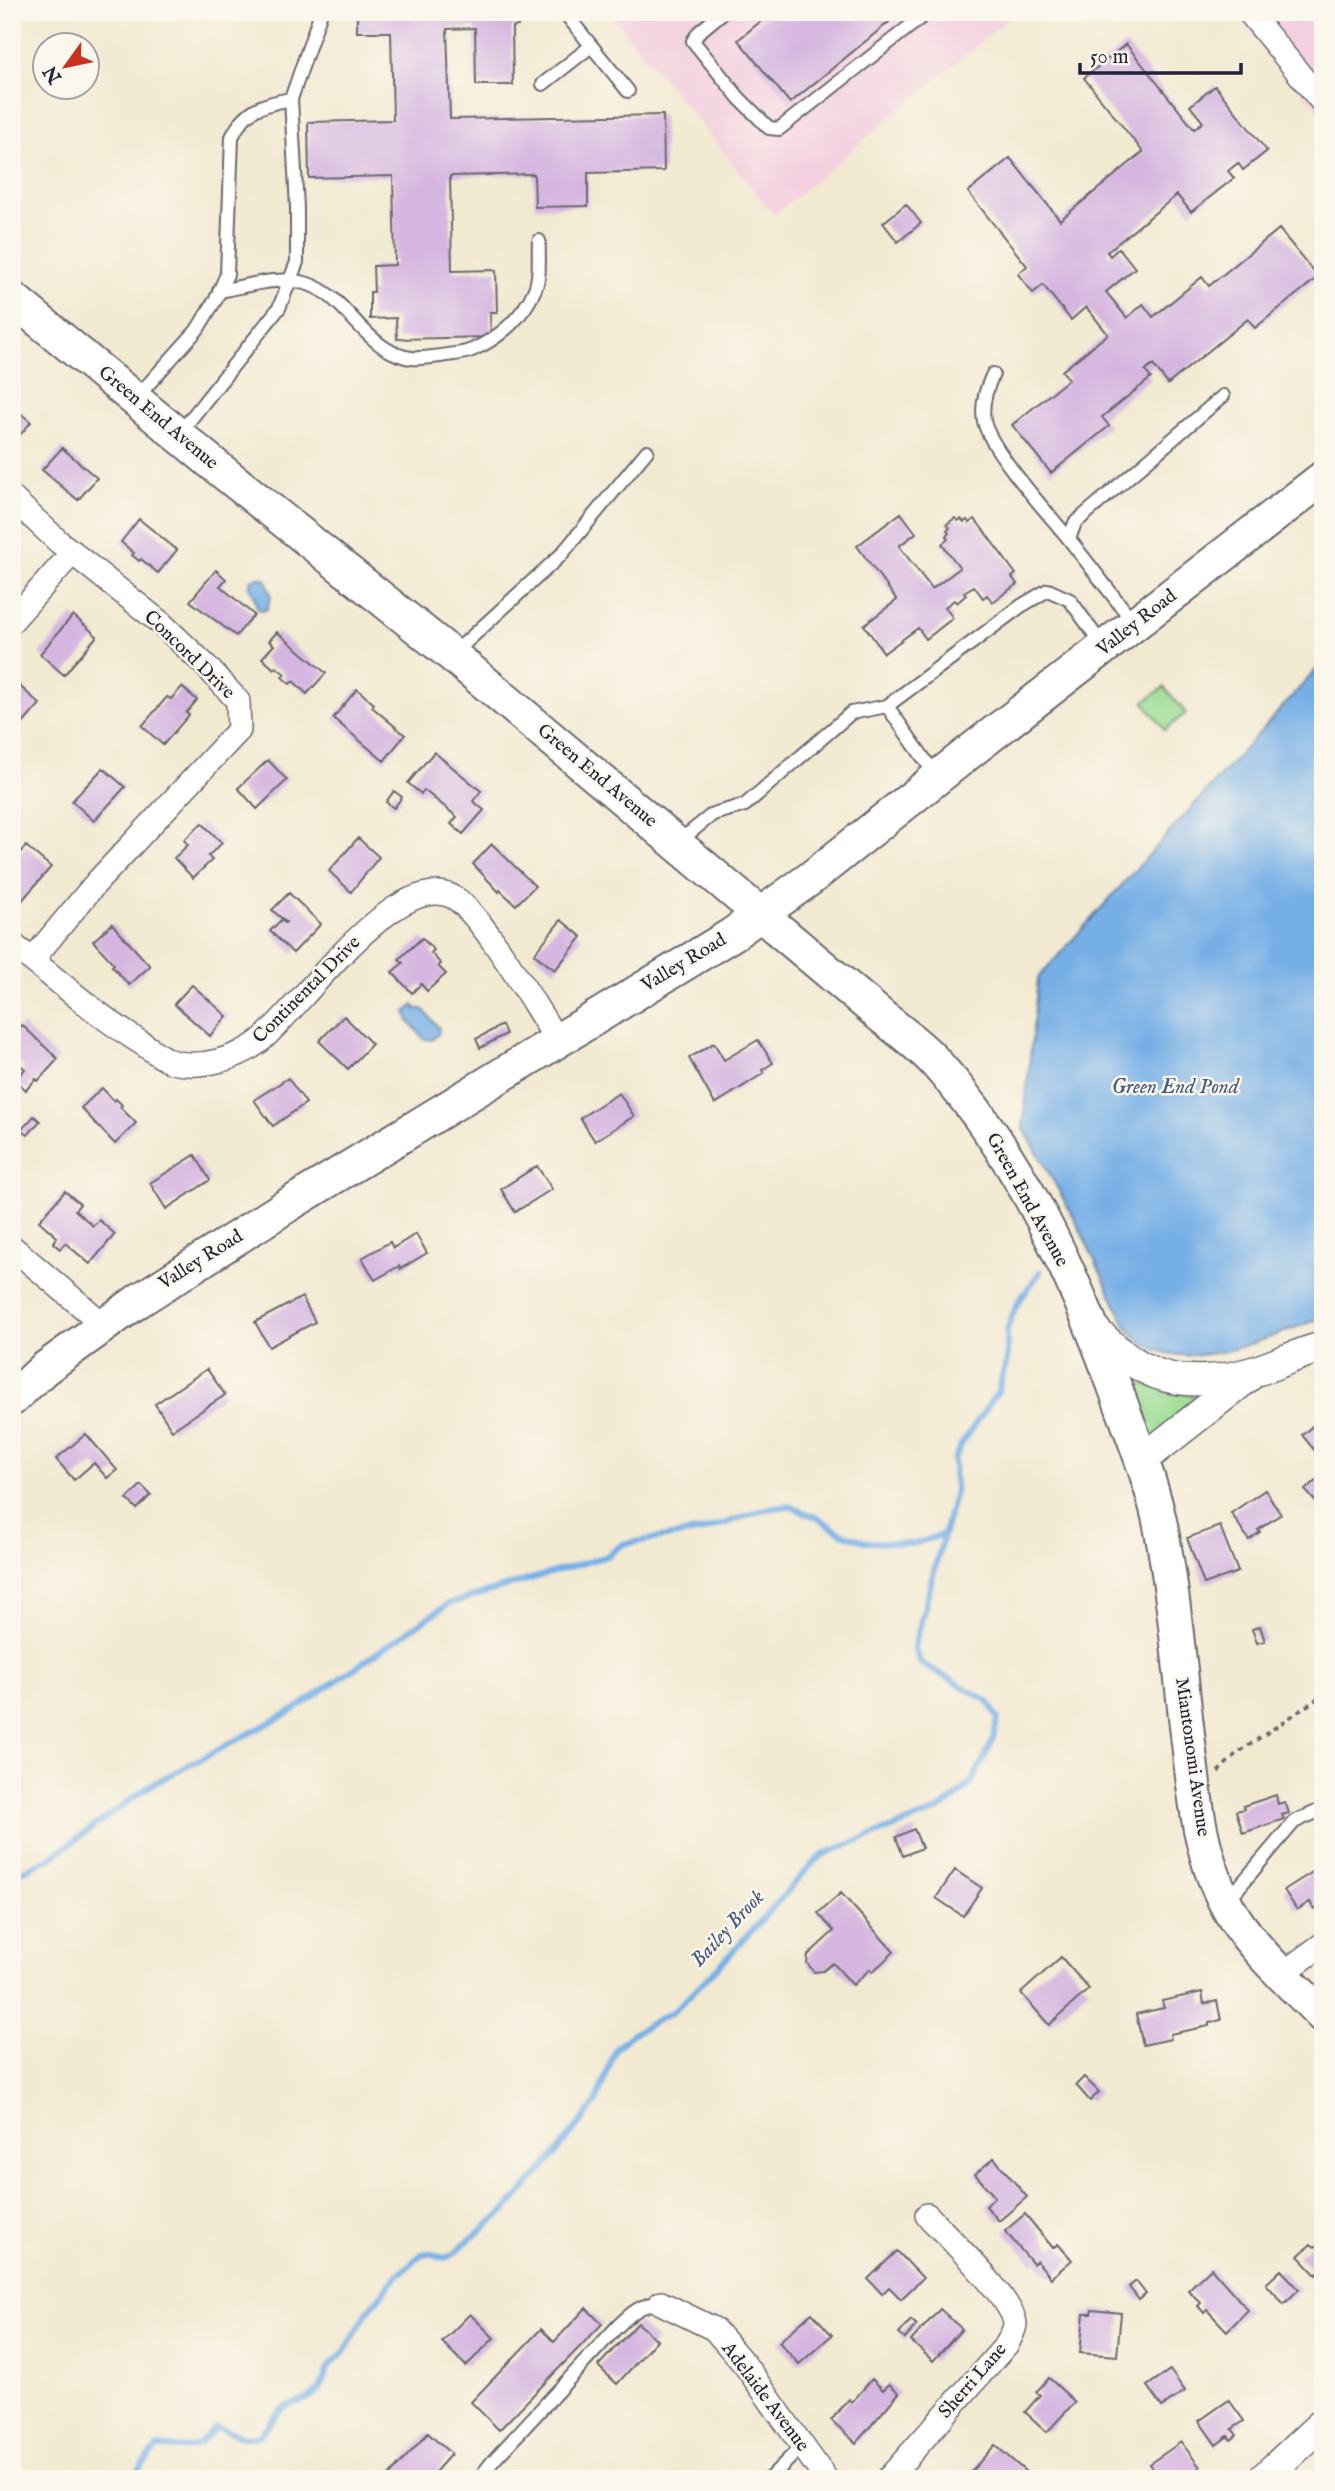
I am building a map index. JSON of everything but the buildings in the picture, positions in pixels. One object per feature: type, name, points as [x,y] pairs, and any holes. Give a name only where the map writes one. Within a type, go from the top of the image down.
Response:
[{"type":"main road","name":"Green End Avenue","points":[[12,298],[452,655],[934,1061],[980,1118],[1023,1183],[1094,1330],[1141,1461]]},
{"type":"main road","name":"Valley Road","points":[[12,1399],[44,1369],[138,1301],[288,1205],[493,1083],[557,1040],[733,934],[810,878],[1323,478]]},
{"type":"main road","name":"Miantonomi Avenue","points":[[1141,1461],[1160,1524],[1170,1580],[1197,1814],[1213,1878],[1225,1903],[1242,1928],[1323,2016]]},
{"type":"street","points":[[1249,12],[1323,103]]},
{"type":"street","name":"Concord Drive","points":[[12,498],[59,542],[162,624],[238,701],[239,730],[96,883],[32,960]]},
{"type":"street","points":[[12,621],[73,552]]},
{"type":"street","name":"Continental Drive","points":[[12,944],[108,1022],[169,1061],[205,1064],[234,1055],[259,1041],[315,986],[340,954],[379,920],[412,898],[436,892],[452,896],[477,917],[557,1040]]},
{"type":"street","points":[[12,1247],[104,1325]]},
{"type":"street","name":"Green End Avenue","points":[[1094,1330],[1122,1354],[1148,1371],[1175,1378],[1207,1381],[1259,1370],[1323,1347]]},
{"type":"street","name":"Green End Avenue","points":[[1141,1461],[1231,1388],[1259,1370]]},
{"type":"street","points":[[1282,1974],[1323,1944]]},
{"type":"street","name":"Sherri Lane","points":[[888,2479],[1007,2344],[1015,2327],[1013,2314],[1000,2294],[927,2215]]},
{"type":"street","name":"Adelaide Avenue","points":[[661,2303],[715,2329],[745,2365],[827,2479]]},
{"type":"street","points":[[1263,2479],[1323,2423]]},
{"type":"lane","points":[[178,435],[279,308],[297,262],[291,99],[321,12]]},
{"type":"lane","points":[[564,12],[628,91]]},
{"type":"lane","points":[[723,12],[699,32],[693,41],[746,105],[769,128],[779,129],[928,12]]},
{"type":"lane","points":[[543,84],[590,47]]},
{"type":"lane","points":[[135,400],[197,330],[227,274],[232,137],[240,121],[253,110],[291,99]]},
{"type":"lane","points":[[219,291],[290,279],[312,285],[335,299],[362,331],[385,349],[410,360],[438,356],[470,351],[497,336],[522,313],[537,286],[539,241]]},
{"type":"lane","points":[[993,374],[983,404],[984,423],[993,443],[1135,624]]},
{"type":"lane","points":[[1069,539],[1075,523],[1223,396]]},
{"type":"lane","points":[[452,655],[561,555],[647,451]]},
{"type":"lane","points":[[677,843],[713,814],[745,805],[851,713],[887,706],[1021,606],[1048,590],[1070,600],[1105,647]]},
{"type":"lane","points":[[887,706],[937,778]]},
{"type":"lane","points":[[1225,1903],[1294,1822],[1322,1809]]},
{"type":"lane","points":[[482,2478],[632,2312],[650,2303],[661,2303]]},
{"type":"lane","points":[[769,2479],[802,2446]]},
{"type":"path","points":[[1197,1814],[1203,1792],[1227,1763],[1323,1695]]},
{"type":"shaded area","points":[[609,12],[1017,12],[774,215]]},
{"type":"shaded area","points":[[1234,12],[1323,12],[1323,116]]},
{"type":"green space","points":[[1164,687],[1186,713],[1165,730],[1144,702]]},
{"type":"green space","points":[[1148,1384],[1196,1397],[1200,1401],[1151,1443],[1132,1392],[1141,1385]]},
{"type":"water","points":[[258,577],[266,579],[271,596],[267,609],[263,611],[257,608],[254,594],[249,587],[251,580]]},
{"type":"water","name":"Green End Pond","points":[[1323,662],[1323,1317],[1237,1348],[1214,1353],[1170,1354],[1146,1345],[1126,1326],[1077,1223],[1023,1127],[1038,978]]},
{"type":"water","points":[[414,1005],[416,1009],[423,1009],[439,1028],[438,1034],[432,1040],[424,1039],[409,1021],[406,1012]]},
{"type":"waterway","name":"Bailey Brook","points":[[123,2479],[138,2471],[157,2447],[189,2448],[199,2444],[216,2427],[244,2437],[259,2436],[280,2411],[320,2390],[328,2368],[345,2351],[368,2311],[396,2277],[422,2254],[429,2253],[445,2258],[454,2254],[506,2210],[550,2161],[595,2104],[616,2048],[632,2034],[674,2011],[726,1959],[815,1861],[826,1853],[937,1811],[972,1782],[992,1742],[998,1719],[988,1701],[921,1663],[914,1648],[955,1491],[954,1460],[961,1445],[998,1391],[1007,1360],[1007,1329],[1017,1304],[1040,1272]]},
{"type":"waterway","points":[[12,1875],[49,1859],[151,1785],[294,1710],[448,1604],[607,1556],[623,1544],[703,1531],[766,1509],[789,1506],[818,1518],[841,1533],[867,1542],[914,1544],[944,1534]]}]
